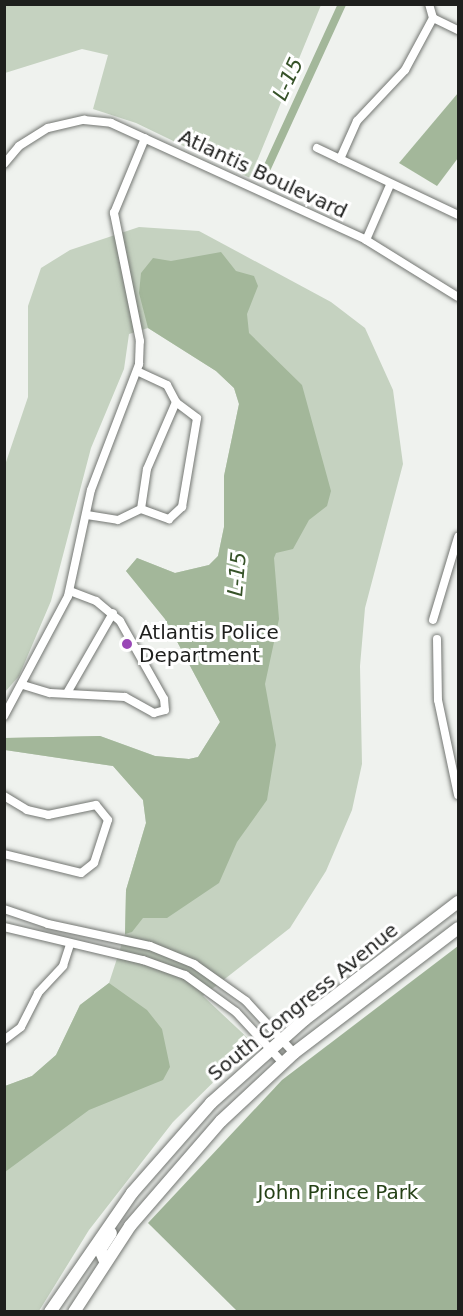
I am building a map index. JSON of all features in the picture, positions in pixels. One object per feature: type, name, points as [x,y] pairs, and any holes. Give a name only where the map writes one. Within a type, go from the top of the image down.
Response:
[{"type":"main road","name":"South Congress Avenue","points":[[50,1311],[132,1193],[211,1103],[270,1048],[459,902]]},
{"type":"main road","points":[[417,960],[432,939],[459,919]]},
{"type":"main road","name":"South Congress Avenue","points":[[74,1311],[105,1261],[190,1154],[294,1053],[459,928]]},
{"type":"main road","points":[[105,1261],[100,1250],[127,1209],[132,1193]]},
{"type":"street","points":[[340,159],[357,121],[405,70],[433,18],[429,4]]},
{"type":"street","points":[[433,18],[459,30]]},
{"type":"street","name":"Atlantis Boulevard","points":[[4,164],[42,131],[74,121],[97,121],[145,138],[366,240],[459,297]]},
{"type":"street","points":[[4,716],[23,685],[70,591],[103,455],[137,371],[140,341],[114,213],[145,138]]},
{"type":"street","points":[[317,148],[390,185],[459,215]]},
{"type":"street","points":[[366,240],[390,185]]},
{"type":"street","points":[[87,515],[118,520],[141,509],[170,519],[182,507],[198,423],[194,412],[176,402],[167,385],[137,371]]},
{"type":"street","points":[[141,509],[147,469],[176,402]]},
{"type":"street","points":[[433,620],[459,537]]},
{"type":"street","points":[[23,685],[67,693],[125,698],[154,713],[165,710],[164,699],[113,613],[70,591]]},
{"type":"street","points":[[67,693],[113,613]]},
{"type":"street","points":[[437,639],[438,699],[459,795]]},
{"type":"street","points":[[4,796],[27,810],[48,815],[96,805],[108,820],[94,863],[81,873],[4,854]]},
{"type":"street","points":[[4,909],[48,924],[150,946],[194,964],[234,990],[294,1053]]},
{"type":"street","points":[[4,927],[143,960],[185,975],[236,1012],[283,1063]]},
{"type":"street","points":[[4,1040],[21,1027],[38,993],[63,966],[70,944]]},
{"type":"shaded area","points":[[5,4],[321,5],[250,178],[136,123],[93,109],[108,55],[82,49],[5,73]]},
{"type":"shaded area","points":[[139,227],[199,231],[331,302],[365,328],[393,390],[403,464],[365,608],[360,666],[362,764],[352,810],[326,871],[290,928],[203,996],[253,1043],[173,1122],[89,1230],[39,1311],[5,1311],[5,1086],[32,1076],[56,1055],[80,1005],[109,983],[125,934],[126,890],[146,823],[143,800],[113,766],[5,750],[5,738],[100,736],[155,756],[189,759],[198,757],[220,722],[165,619],[126,571],[137,558],[175,573],[209,565],[218,556],[224,527],[224,476],[239,404],[234,388],[216,371],[148,328],[129,334],[124,369],[91,448],[51,601],[19,676],[5,692],[5,465],[28,397],[28,306],[41,268],[70,250]]},
{"type":"green space","name":"John Prince Park","points":[[458,946],[458,1311],[237,1311],[148,1223],[282,1080]]},
{"type":"water","points":[[458,93],[458,158],[437,186],[399,163]]},
{"type":"water","points":[[221,252],[236,271],[254,276],[258,286],[247,314],[249,333],[302,385],[331,491],[327,506],[309,520],[293,549],[276,553],[274,558],[279,619],[265,684],[276,745],[267,800],[237,842],[219,883],[167,918],[143,918],[132,932],[125,934],[126,890],[146,823],[143,800],[113,766],[5,750],[5,738],[100,736],[155,756],[189,759],[198,757],[220,722],[165,619],[126,571],[137,558],[175,573],[209,565],[218,556],[224,527],[224,476],[239,404],[234,388],[216,371],[148,328],[139,293],[141,273],[153,258],[171,261]]},
{"type":"water","points":[[109,983],[147,1010],[162,1029],[170,1067],[163,1080],[89,1110],[5,1172],[5,1086],[32,1076],[56,1055],[80,1005]]},
{"type":"waterway","name":"L-15","points":[[267,168],[342,4]]},
{"type":"place","name":"Atlantis Police Department","points":[[127,644]]}]
